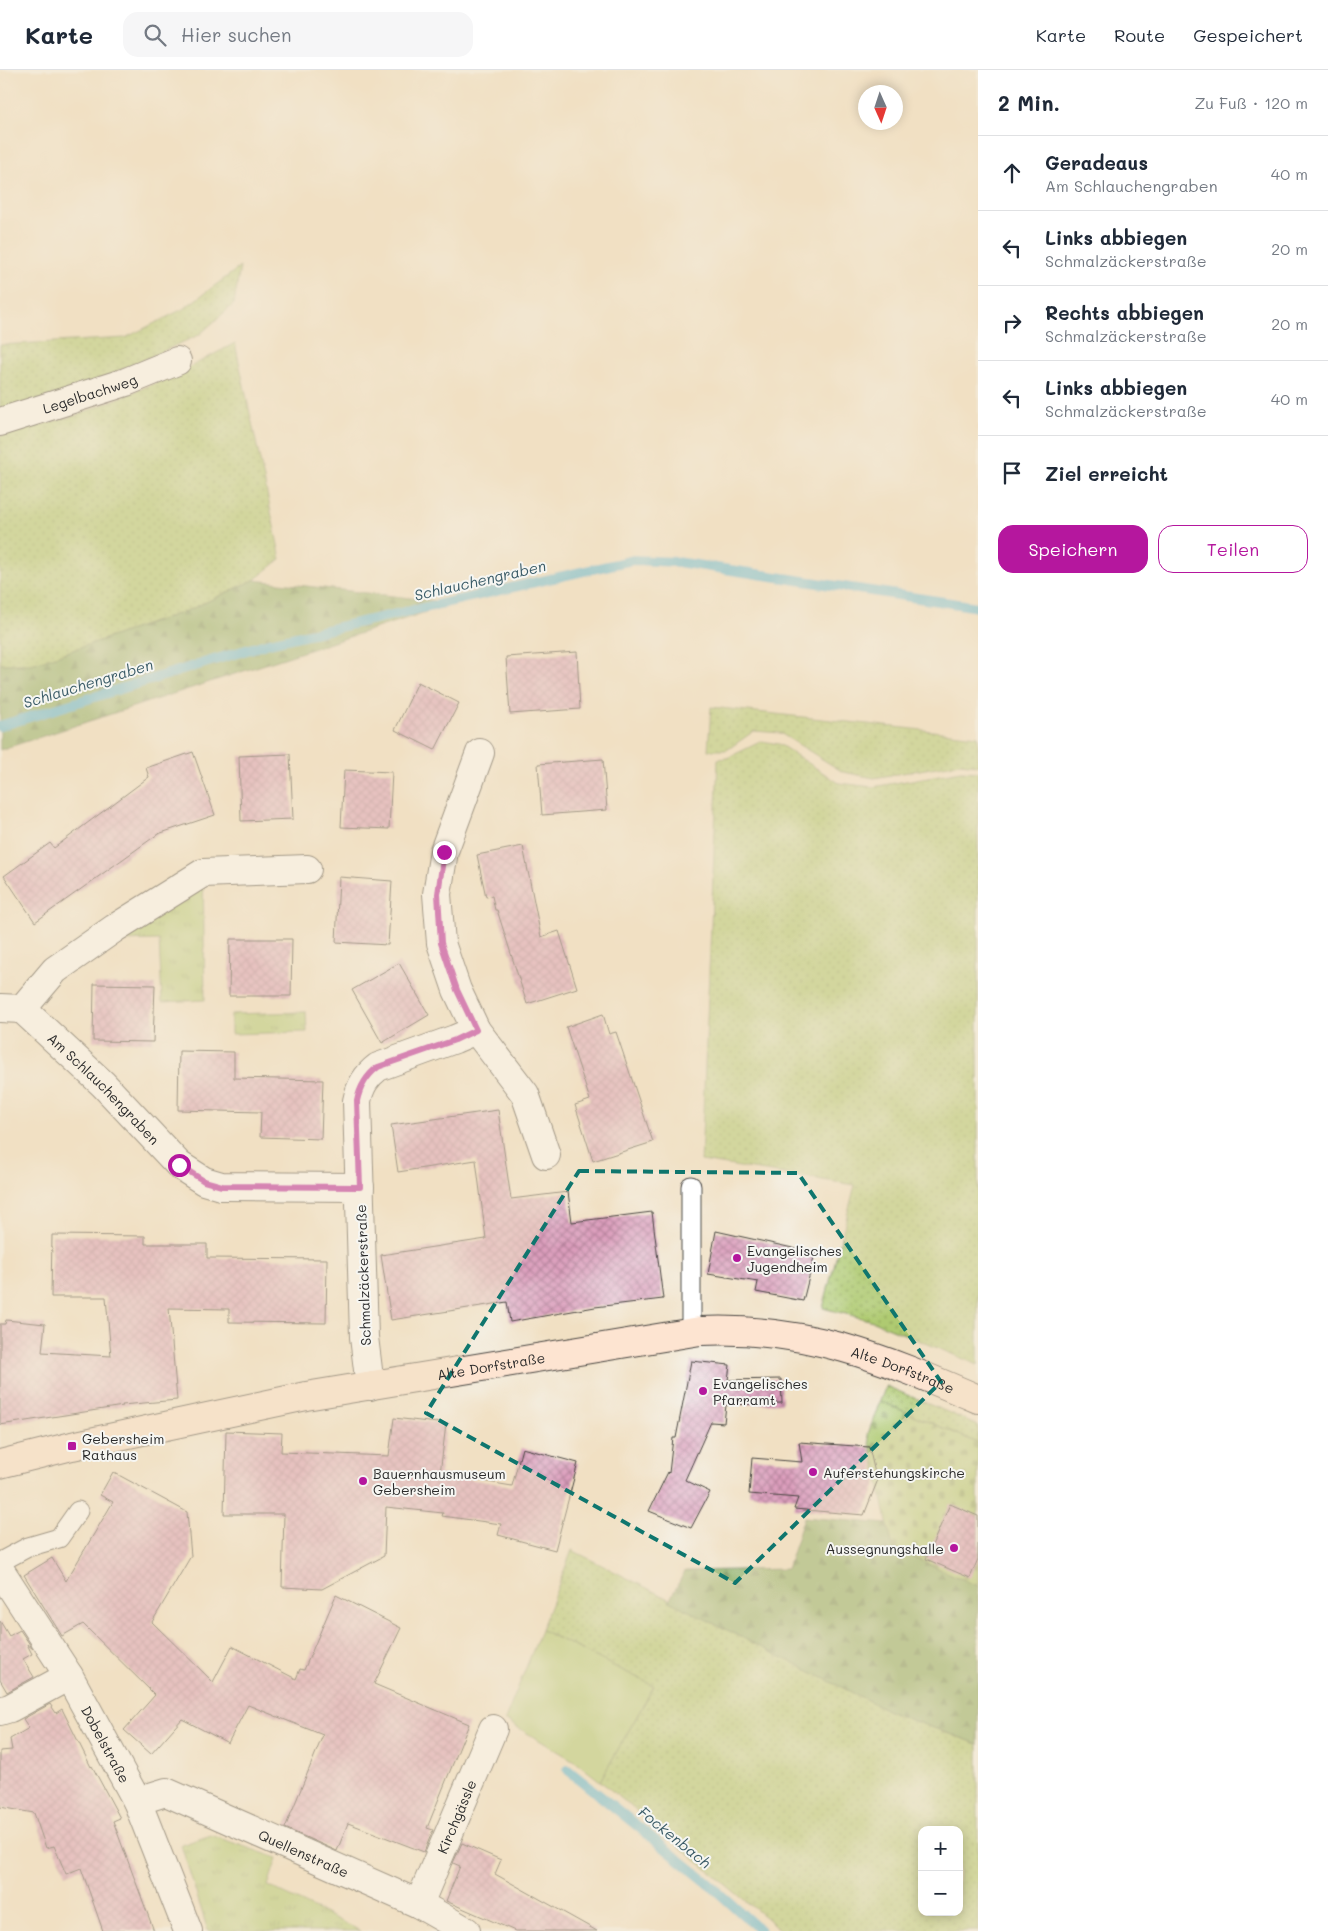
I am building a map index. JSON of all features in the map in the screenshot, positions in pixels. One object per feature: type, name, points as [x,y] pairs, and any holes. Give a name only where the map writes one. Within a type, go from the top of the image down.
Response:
[{"type":"street","name":"Legelbachweg","points":[[0,422],[126,382],[177,361]]},
{"type":"street","points":[[480,753],[444,852],[438,894],[441,943],[457,990],[476,1030],[525,1094],[546,1155]]},
{"type":"street","name":"Am Schlauchengraben","points":[[307,869],[203,873],[115,928],[55,970],[11,1008],[103,1084],[179,1165],[204,1181],[222,1186],[360,1187]]},
{"type":"street","name":"Schmalzäckerstraße","points":[[370,1386],[364,1336],[357,1101],[359,1091],[369,1074],[378,1067],[455,1040],[476,1030]]},
{"type":"street","name":"Alte Dorfstraße","points":[[0,1464],[72,1446],[306,1396],[691,1333],[724,1330],[749,1330],[807,1338],[863,1352],[978,1399]]},
{"type":"street","name":"Dobelstraße","points":[[0,1570],[70,1676],[137,1801],[188,1931]]},
{"type":"street","points":[[0,1711],[10,1708],[70,1676]]},
{"type":"street","name":"Kirchgässle","points":[[419,1904],[493,1729]]},
{"type":"street","name":"Quellenstraße","points":[[137,1801],[166,1792],[419,1904],[452,1927]]},
{"type":"lane","points":[[691,1186],[691,1333]]},
{"type":"lane","points":[[0,1562],[28,1546],[59,1538],[78,1512]]},
{"type":"highlighted area","points":[[579,1171],[798,1173],[941,1382],[735,1583],[426,1413]]},
{"type":"green space","points":[[240,267],[234,304],[199,335],[80,388],[0,412],[0,345],[125,338],[183,309]]},
{"type":"green space","points":[[235,343],[281,559],[254,580],[189,610],[32,665],[0,664],[0,436],[77,415],[173,376]]},
{"type":"green space","points":[[254,580],[454,603],[0,750],[0,664],[32,664],[189,610]]},
{"type":"green space","points":[[711,707],[978,736],[978,765],[960,763],[874,778],[843,772],[780,733],[754,731],[727,750],[708,750]]},
{"type":"green space","points":[[762,741],[779,744],[839,783],[873,787],[961,771],[978,772],[978,1365],[873,1321],[823,1308],[855,1185],[701,1161],[718,759],[727,758]]},
{"type":"green space","points":[[203,873],[205,1000],[162,1002],[159,940],[121,941],[115,928]]},
{"type":"green space","points":[[306,1012],[307,1032],[231,1034],[231,1014]]},
{"type":"green space","points":[[886,1386],[978,1425],[978,1443],[880,1401]]},
{"type":"green space","points":[[880,1401],[978,1443],[978,1586],[893,1548],[868,1434]]},
{"type":"green space","points":[[804,1517],[888,1524],[893,1548],[978,1586],[978,1744],[895,1714],[669,1601],[685,1571],[787,1569]]},
{"type":"green space","points":[[572,1550],[895,1714],[978,1744],[978,1931],[782,1931],[600,1781],[654,1686],[541,1630]]},
{"type":"green space","points":[[541,1630],[654,1686],[600,1781],[576,1762],[505,1720]]},
{"type":"green space","points":[[211,1835],[277,1858],[268,1886],[361,1931],[208,1931],[181,1845]]},
{"type":"building","points":[[577,652],[580,709],[510,714],[506,657]]},
{"type":"building","points":[[418,682],[459,703],[435,750],[395,730]]},
{"type":"building","points":[[193,752],[215,815],[158,834],[35,922],[4,876],[50,843],[54,848],[149,777],[146,768]]},
{"type":"building","points":[[290,754],[293,819],[241,821],[239,756]]},
{"type":"building","points":[[603,759],[607,810],[542,815],[538,764]]},
{"type":"building","points":[[344,770],[392,772],[389,829],[341,827]]},
{"type":"building","points":[[523,846],[541,937],[559,931],[577,988],[527,1004],[492,896],[486,897],[477,855]]},
{"type":"building","points":[[339,877],[392,881],[388,945],[336,942]]},
{"type":"building","points":[[230,939],[292,939],[291,996],[229,996]]},
{"type":"building","points":[[399,963],[429,1015],[382,1043],[352,990]]},
{"type":"building","points":[[94,984],[155,985],[153,1042],[93,1041]]},
{"type":"building","points":[[603,1014],[609,1034],[616,1032],[653,1142],[593,1161],[575,1105],[590,1100],[566,1027]]},
{"type":"building","points":[[179,1051],[234,1052],[234,1078],[323,1080],[321,1139],[260,1137],[261,1112],[178,1110]]},
{"type":"building","points":[[498,1110],[511,1199],[568,1192],[572,1222],[652,1212],[663,1299],[595,1307],[510,1322],[507,1302],[391,1320],[381,1255],[486,1239],[476,1160],[398,1172],[391,1125]]},
{"type":"building","points":[[716,1231],[815,1253],[803,1301],[756,1292],[758,1282],[708,1274]]},
{"type":"building","points":[[52,1235],[145,1236],[145,1244],[207,1244],[207,1258],[327,1259],[326,1323],[229,1322],[229,1309],[169,1308],[177,1400],[122,1405],[0,1425],[0,1324],[5,1324],[6,1320],[45,1324],[42,1352],[111,1356],[106,1297],[51,1297]]},
{"type":"building","points":[[691,1361],[730,1365],[728,1380],[781,1379],[782,1403],[726,1405],[724,1423],[711,1422],[685,1480],[710,1492],[691,1528],[649,1511],[669,1473],[673,1438],[676,1438]]},
{"type":"building","points":[[394,1418],[446,1424],[440,1474],[512,1486],[522,1448],[578,1463],[555,1550],[498,1535],[501,1524],[442,1516],[443,1513],[386,1507],[384,1556],[322,1589],[282,1587],[284,1514],[224,1514],[226,1431],[282,1433],[281,1452],[389,1456]]},
{"type":"building","name":"Auferstehungskirche","points":[[799,1442],[869,1447],[877,1482],[864,1515],[794,1509],[798,1498],[749,1494],[752,1458],[802,1462]]},
{"type":"building","points":[[113,1472],[187,1512],[191,1556],[152,1622],[213,1682],[232,1646],[296,1679],[300,1669],[304,1670],[336,1595],[401,1628],[374,1684],[469,1724],[427,1828],[433,1830],[424,1852],[348,1823],[337,1851],[285,1828],[323,1735],[248,1705],[228,1743],[182,1719],[151,1754],[124,1730],[155,1695],[83,1624],[62,1636],[24,1575],[52,1558],[66,1581],[113,1502],[100,1495]]},
{"type":"building","name":"Aussegnungshalle","points":[[950,1504],[978,1516],[978,1559],[970,1578],[926,1559]]},
{"type":"building","points":[[0,1621],[9,1636],[20,1630],[33,1649],[27,1644],[32,1654],[23,1659],[34,1677],[7,1692],[0,1680]]},
{"type":"building","points":[[50,1704],[56,1713],[62,1709],[91,1767],[120,1818],[113,1821],[154,1931],[103,1931],[81,1868],[66,1874],[54,1846],[46,1848],[34,1813],[0,1807],[0,1751],[12,1750],[10,1739],[29,1728],[23,1719]]},
{"type":"building","points":[[462,1843],[501,1860],[495,1874],[597,1931],[515,1931],[446,1901],[460,1866],[453,1863]]},
{"type":"waterway","name":"Schlauchengraben","points":[[0,726],[269,643],[633,560],[677,562],[978,607]]},
{"type":"waterway","name":"Fockenbach","points":[[568,1770],[708,1883],[761,1931]]},
{"type":"place","name":"Evangelisches Jugendheim","points":[[737,1258]]},
{"type":"place","name":"Evangelisches Pfarramt","points":[[703,1391]]},
{"type":"place","name":"Gebersheim Rathaus","points":[[72,1446]]},
{"type":"place","name":"Auferstehungskirche","points":[[813,1472]]},
{"type":"place","name":"Bauernhausmuseum Gebersheim","points":[[363,1481]]},
{"type":"place","name":"Aussegnungshalle","points":[[954,1548]]},
{"type":"route","points":[[179,1165],[204,1181],[222,1186],[360,1187],[357,1101],[364,1080],[378,1067],[389,1062],[455,1040],[476,1030],[457,990],[441,943],[438,894],[444,852]]}]
